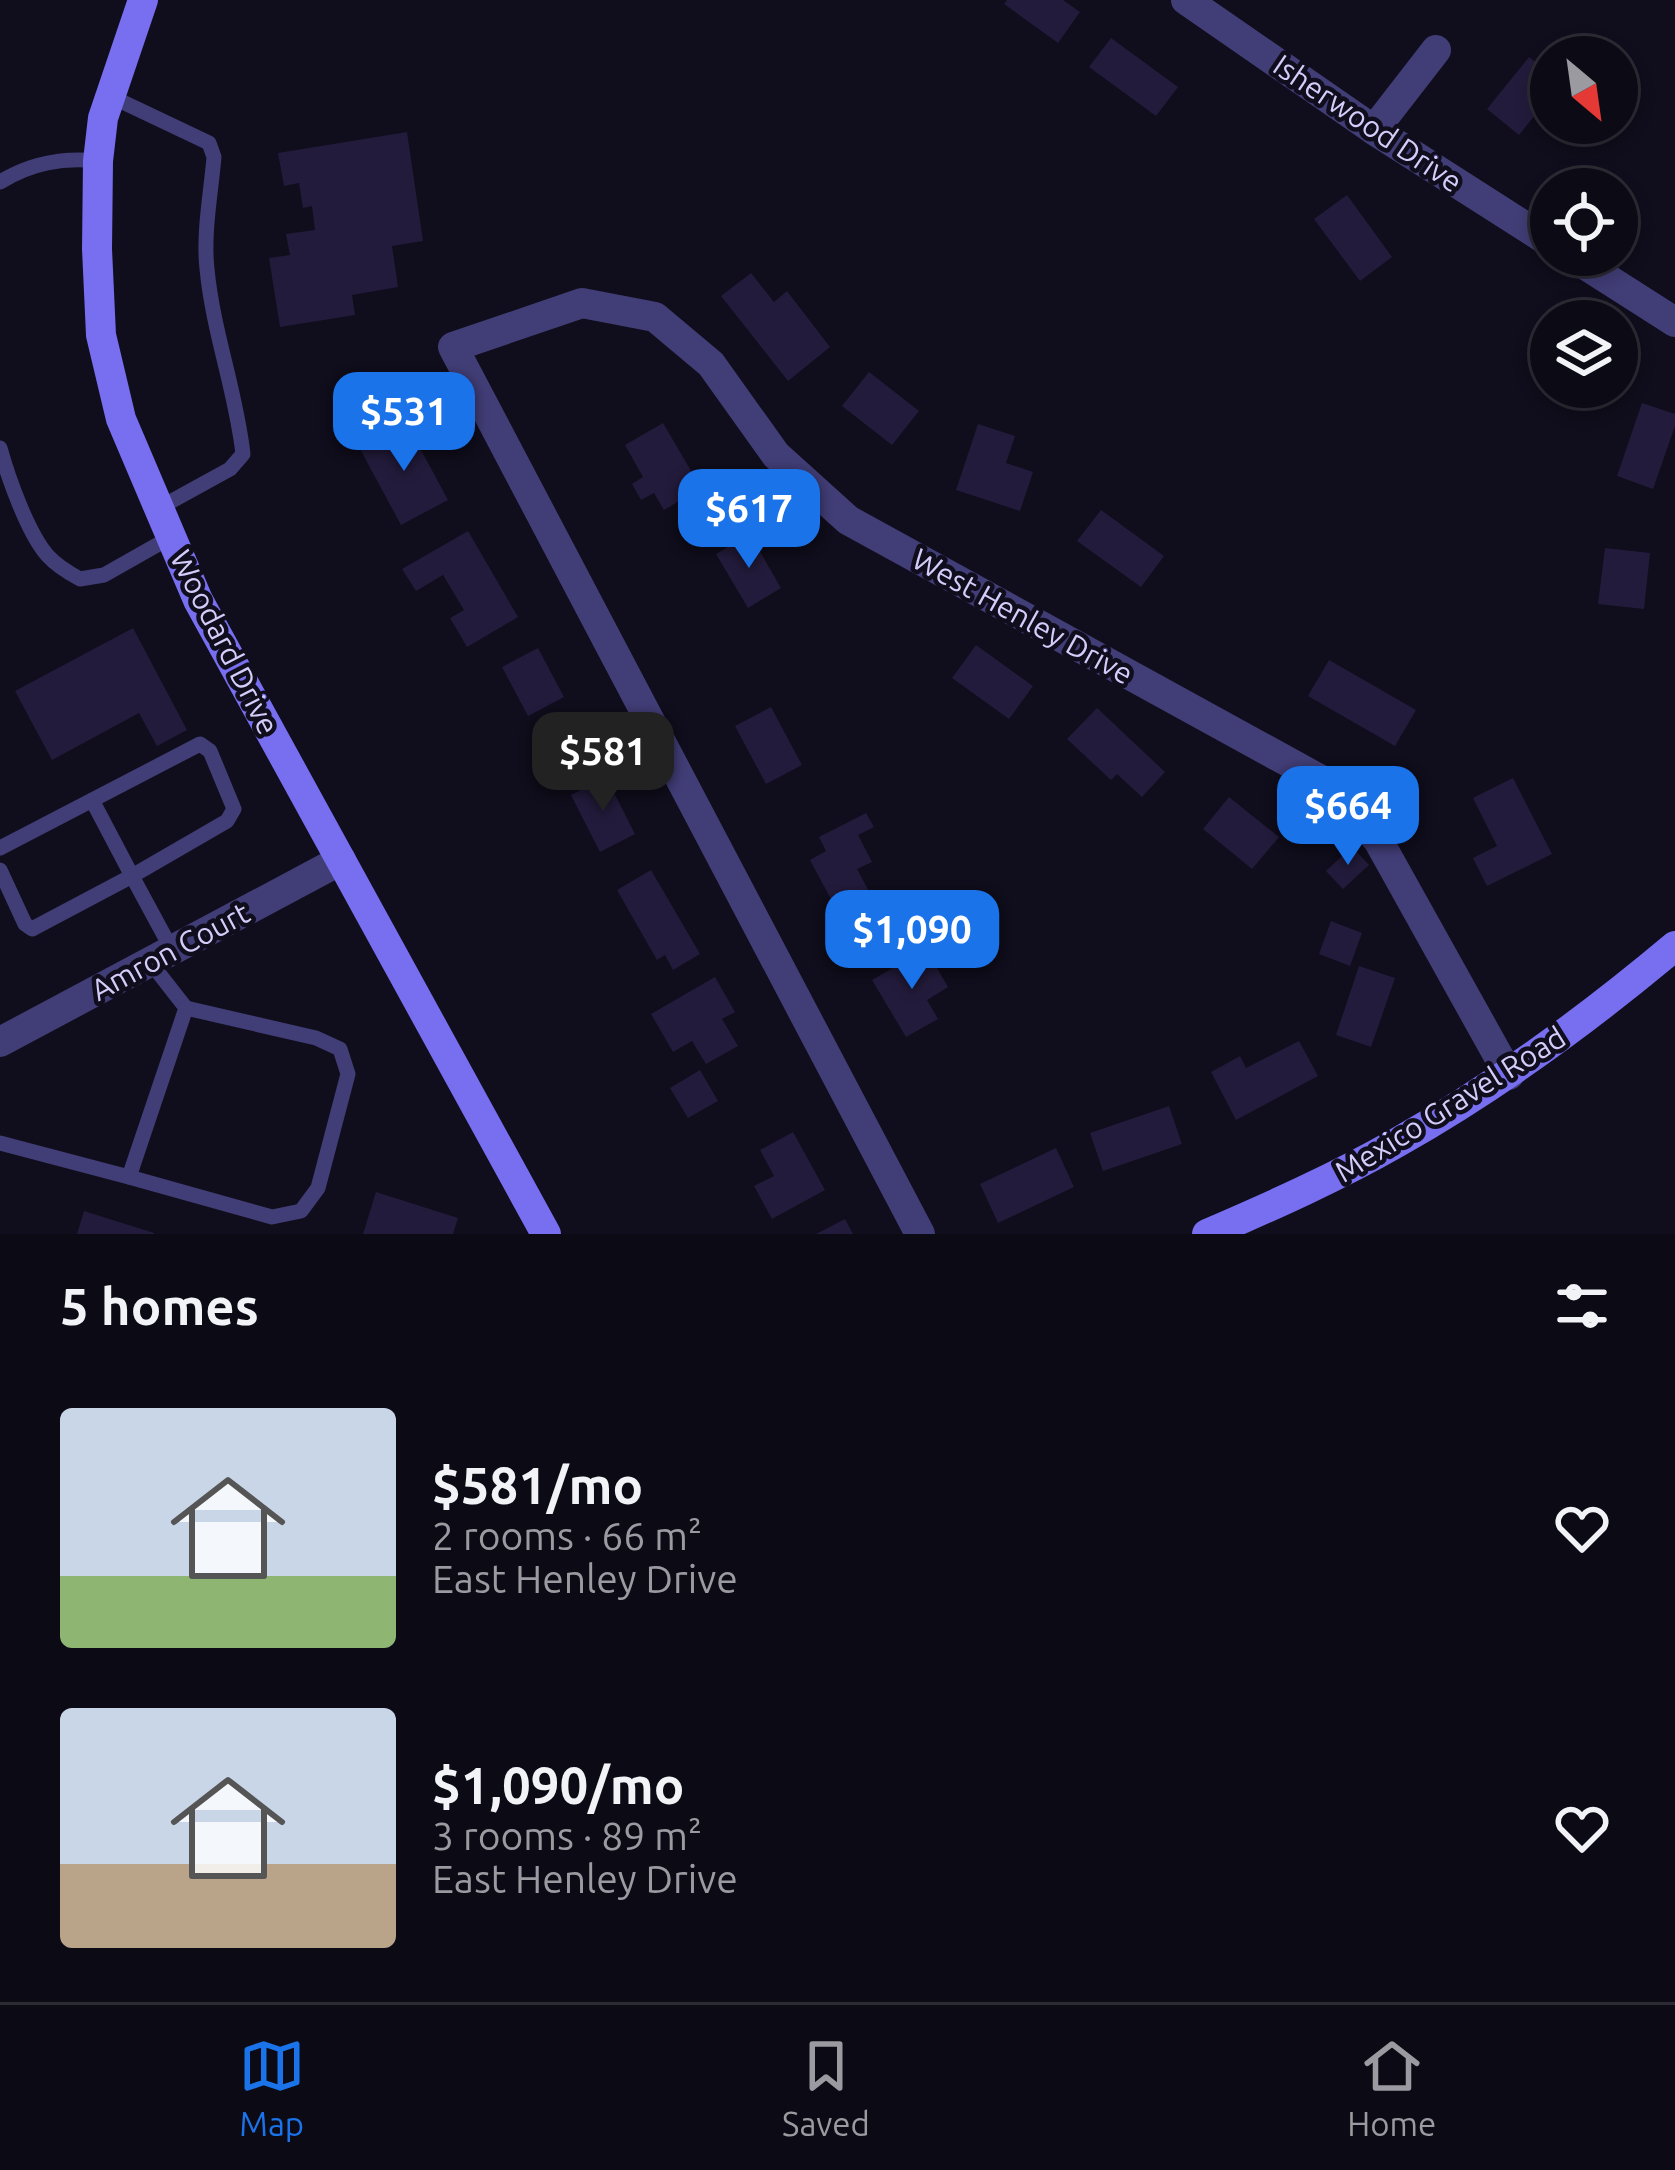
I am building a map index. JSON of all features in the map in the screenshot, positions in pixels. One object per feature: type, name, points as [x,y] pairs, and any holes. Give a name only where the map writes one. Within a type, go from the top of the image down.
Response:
[{"type":"street","name":"Woodard Drive","points":[[143,0],[103,118],[98,160],[101,335],[121,418],[199,600],[546,1234]]},
{"type":"street","name":"Isherwood Drive","points":[[1186,0],[1374,130],[1530,230]]},
{"type":"street","points":[[1374,130],[1436,50]]},
{"type":"street","points":[[1603,276],[1675,322]]},
{"type":"street","name":"West Henley Drive","points":[[920,1234],[453,347],[582,303],[655,317],[711,364],[776,455],[848,520],[1321,781],[1378,840],[1508,1075]]},
{"type":"street","name":"Amron Court","points":[[0,1042],[341,860]]},
{"type":"street","name":"Mexico Gravel Road","points":[[1208,1234],[1397,1143],[1508,1075],[1602,1007],[1675,946]]},
{"type":"lane","points":[[110,96],[209,143],[214,157],[206,263],[243,454],[230,469],[159,508]]},
{"type":"lane","points":[[0,182],[38,163],[98,160]]},
{"type":"lane","points":[[0,448],[10,485],[46,554],[80,579],[104,574],[171,537]]},
{"type":"lane","points":[[0,848],[200,744],[210,751],[234,809],[227,821],[32,929],[25,924],[0,870]]},
{"type":"lane","points":[[92,800],[132,876],[186,1008],[130,1177]]},
{"type":"lane","points":[[0,1143],[272,1217],[301,1210],[319,1188],[348,1074],[340,1048],[316,1038],[186,1008]]},
{"type":"building","points":[[1007,0],[1063,0],[1080,12],[1058,43],[1004,4]]},
{"type":"building","points":[[1111,38],[1178,87],[1156,116],[1089,67]]},
{"type":"building","points":[[1530,58],[1530,121],[1519,135],[1487,109]]},
{"type":"building","points":[[407,132],[423,241],[392,246],[398,287],[352,295],[355,315],[280,327],[269,258],[290,255],[286,234],[315,230],[312,206],[303,208],[299,183],[284,186],[278,153]]},
{"type":"building","points":[[1347,195],[1392,257],[1360,281],[1314,219]]},
{"type":"building","points":[[751,273],[774,302],[787,291],[830,347],[788,381],[721,296]]},
{"type":"building","points":[[869,372],[919,411],[892,445],[842,406]]},
{"type":"building","points":[[1642,403],[1675,414],[1653,489],[1617,476]]},
{"type":"building","points":[[663,423],[701,488],[664,510],[654,493],[641,500],[632,484],[643,477],[625,445]]},
{"type":"building","points":[[407,424],[448,500],[401,525],[360,449]]},
{"type":"building","points":[[978,424],[1015,436],[1006,463],[1033,472],[1020,511],[956,490]]},
{"type":"building","points":[[1101,510],[1164,556],[1141,587],[1077,541]]},
{"type":"building","points":[[468,531],[518,617],[467,647],[450,618],[464,610],[443,575],[416,591],[402,569]]},
{"type":"building","points":[[750,534],[781,588],[748,608],[716,554]]},
{"type":"building","points":[[1605,548],[1650,553],[1644,609],[1598,604]]},
{"type":"building","points":[[133,628],[187,730],[157,746],[139,713],[52,760],[15,691]]},
{"type":"building","points":[[976,645],[1033,686],[1009,719],[952,678]]},
{"type":"building","points":[[538,648],[564,697],[528,716],[502,667]]},
{"type":"building","points":[[1329,660],[1416,710],[1395,746],[1308,696]]},
{"type":"building","points":[[771,707],[802,765],[766,784],[735,726]]},
{"type":"building","points":[[1097,708],[1165,772],[1142,797],[1117,774],[1111,780],[1067,739]]},
{"type":"building","points":[[606,777],[635,834],[600,852],[571,795]]},
{"type":"building","points":[[1513,778],[1552,854],[1487,886],[1473,858],[1497,846],[1473,798]]},
{"type":"building","points":[[1229,797],[1279,837],[1252,869],[1203,829]]},
{"type":"building","points":[[866,813],[874,827],[858,835],[872,862],[857,869],[873,899],[840,916],[810,860],[826,851],[819,837]]},
{"type":"building","points":[[1352,847],[1369,865],[1343,889],[1326,871]]},
{"type":"building","points":[[651,870],[700,954],[673,970],[665,955],[657,960],[617,890]]},
{"type":"building","points":[[1331,921],[1362,933],[1350,966],[1319,954]]},
{"type":"building","points":[[926,949],[948,987],[927,1000],[938,1019],[906,1037],[872,980]]},
{"type":"building","points":[[1359,966],[1395,978],[1371,1047],[1336,1035]]},
{"type":"building","points":[[715,977],[735,1012],[722,1019],[738,1046],[706,1064],[692,1041],[673,1052],[651,1014]]},
{"type":"building","points":[[1299,1041],[1318,1076],[1236,1120],[1211,1072],[1240,1056],[1246,1068]]},
{"type":"building","points":[[700,1070],[718,1101],[688,1118],[670,1088]]},
{"type":"building","points":[[1169,1106],[1182,1144],[1103,1171],[1090,1133]]},
{"type":"building","points":[[793,1132],[825,1190],[772,1219],[754,1186],[774,1176],[760,1150]]},
{"type":"building","points":[[1056,1148],[1074,1187],[998,1223],[980,1184]]},
{"type":"building","points":[[376,1192],[458,1218],[453,1234],[363,1234]]},
{"type":"building","points":[[84,1211],[154,1233],[154,1234],[77,1234]]},
{"type":"building","points":[[845,1219],[853,1234],[816,1234]]}]
